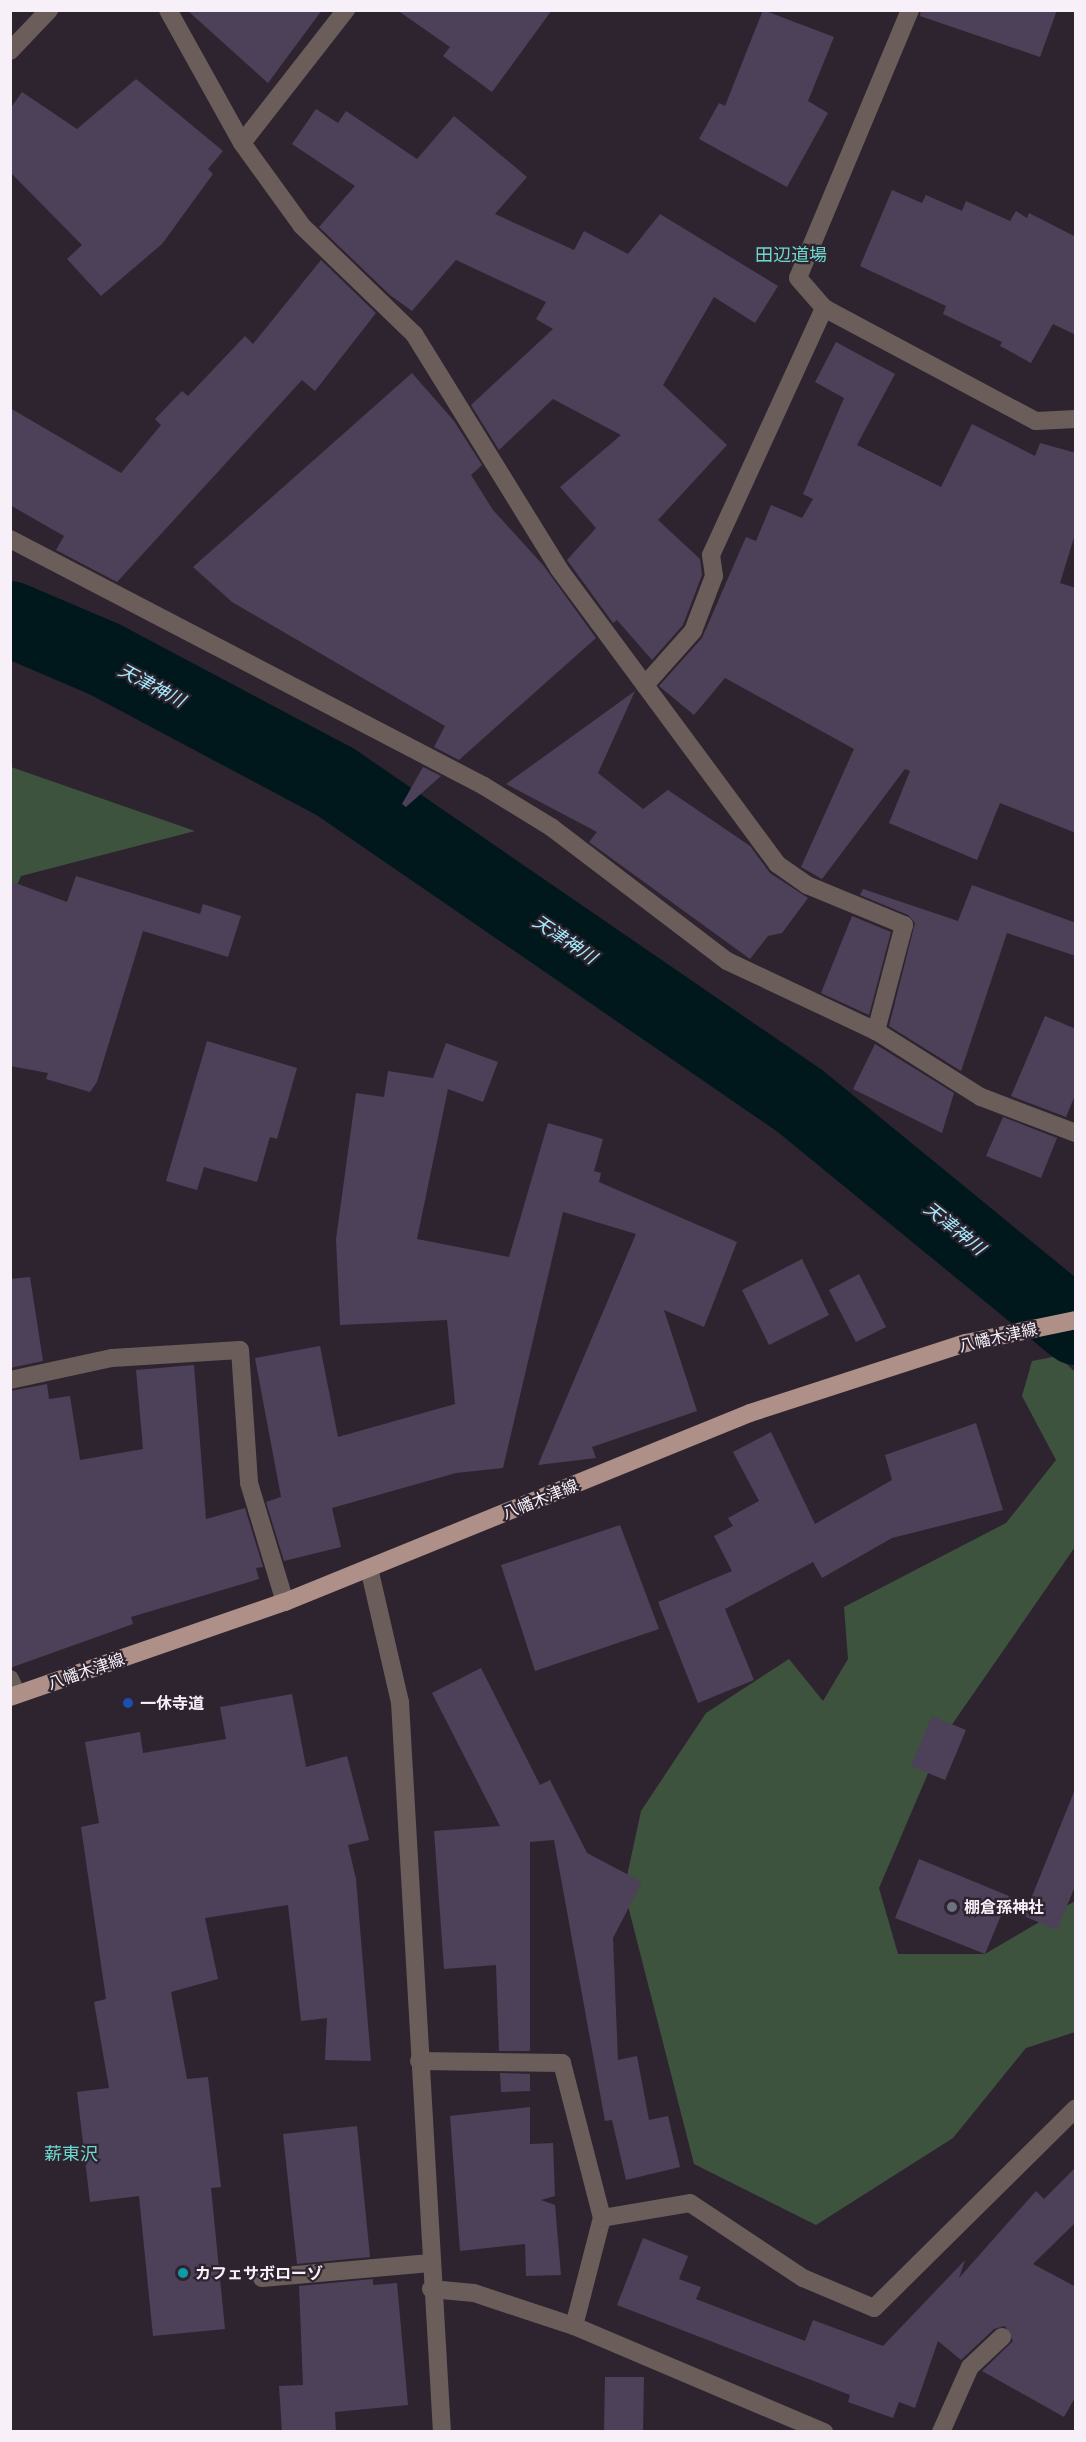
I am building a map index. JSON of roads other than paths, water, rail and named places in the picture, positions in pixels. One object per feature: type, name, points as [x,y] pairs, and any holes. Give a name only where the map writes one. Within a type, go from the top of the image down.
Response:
[{"type":"main road","name":"八幡木津線","points":[[13,1690],[285,1602],[750,1413],[966,1343],[1076,1320]]},
{"type":"street","points":[[10,51],[49,10]]},
{"type":"street","points":[[168,10],[242,143],[302,226],[414,334],[494,471],[645,685],[777,864],[807,885],[904,925],[876,1031]]},
{"type":"street","points":[[242,143],[346,10]]},
{"type":"street","points":[[910,10],[798,278],[824,308],[1036,421],[1076,419]]},
{"type":"street","points":[[645,685],[693,631],[714,576],[711,555],[824,308]]},
{"type":"street","points":[[10,539],[483,786],[551,827],[727,961],[876,1031],[981,1097],[1076,1133]]},
{"type":"street","points":[[10,1380],[112,1358],[240,1350],[249,1483],[285,1602]]},
{"type":"street","points":[[369,1568],[400,1702],[430,2289],[442,2432]]},
{"type":"street","points":[[419,2061],[562,2063],[602,2218],[574,2326]]},
{"type":"street","points":[[602,2218],[690,2203],[803,2278],[874,2308],[1076,2108]]},
{"type":"street","points":[[262,2278],[430,2263]]},
{"type":"street","points":[[430,2289],[474,2293],[574,2326],[824,2432]]},
{"type":"street","points":[[941,2432],[970,2367],[1002,2337]]},
{"type":"waterway","name":"天津神川","points":[[10,619],[106,660],[334,781],[800,1101],[1076,1327]]},
{"type":"place","name":"一休寺道","points":[[128,1703]]},
{"type":"place","name":"棚倉孫神社","points":[[952,1907]]},
{"type":"place","name":"カフェサボローゾ","points":[[183,2273]]},
{"type":"district","name":"田辺道場","points":[[791,254]]},
{"type":"district","name":"薪東沢","points":[[71,2153]]}]
